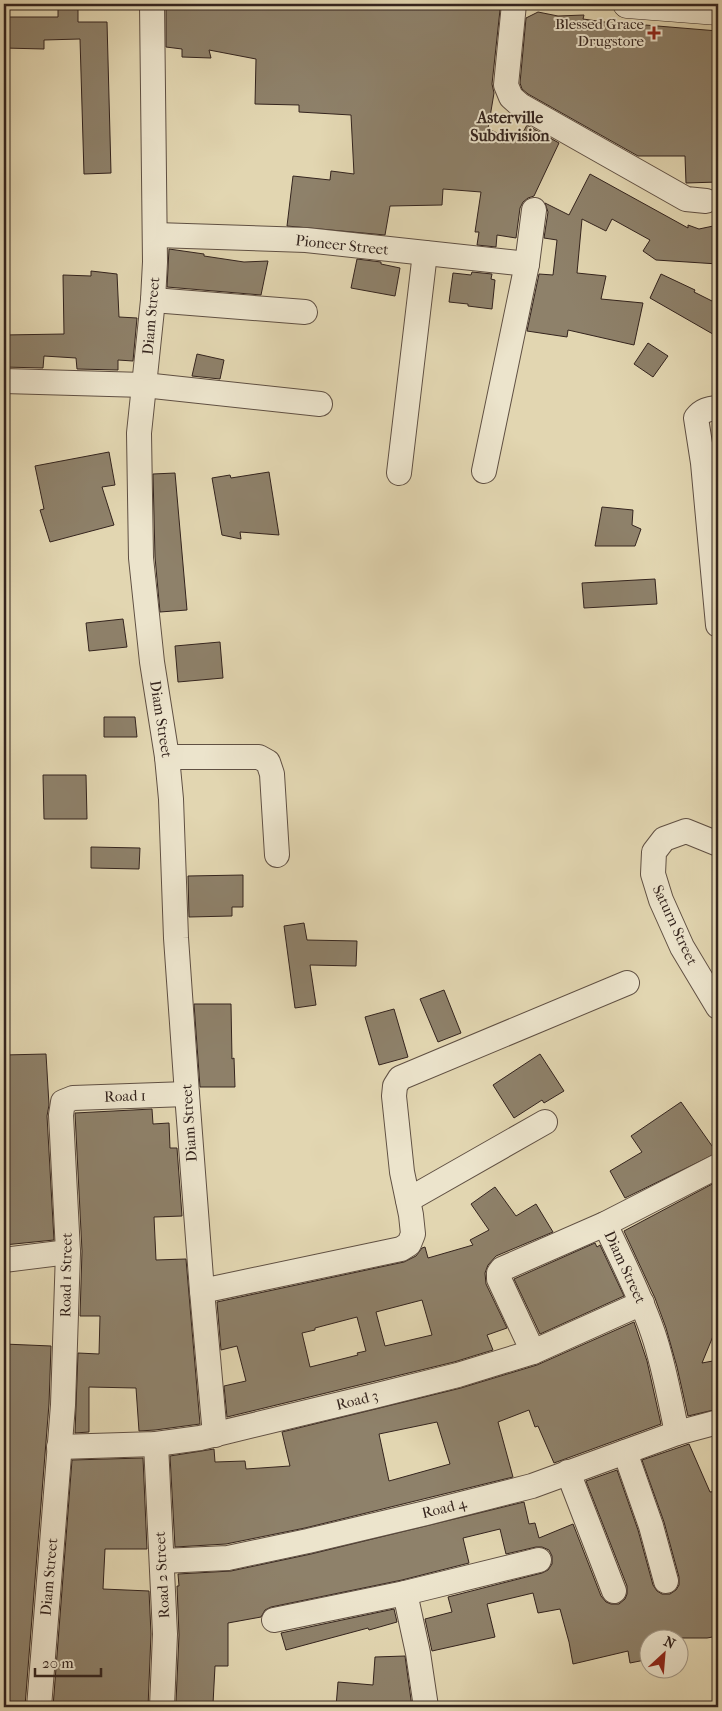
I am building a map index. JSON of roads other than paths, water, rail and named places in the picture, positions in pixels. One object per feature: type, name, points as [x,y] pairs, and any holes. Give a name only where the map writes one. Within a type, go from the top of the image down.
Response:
[{"type":"main road","points":[[627,4],[718,11]]},
{"type":"street","name":"Diam Street","points":[[152,4],[156,235],[153,300],[139,432],[141,558],[152,662],[168,757],[174,836],[176,938],[202,1291],[215,1435]]},
{"type":"street","points":[[514,4],[506,85],[511,96],[520,105],[686,199],[706,201]]},
{"type":"street","points":[[484,470],[527,264],[534,210]]},
{"type":"street","name":"Pioneer Street","points":[[156,235],[306,240],[527,264]]},
{"type":"street","points":[[399,473],[425,253]]},
{"type":"street","points":[[153,300],[305,312]]},
{"type":"street","points":[[4,381],[144,385],[320,404]]},
{"type":"street","points":[[718,408],[706,409],[700,412],[696,418],[710,462],[718,625]]},
{"type":"street","points":[[168,757],[259,757],[268,762],[272,774],[277,855]]},
{"type":"street","name":"Saturn Street","points":[[718,844],[686,831],[664,839],[654,852],[652,874],[661,900],[682,947],[718,1007]]},
{"type":"street","points":[[202,1291],[402,1249],[409,1244],[413,1234],[402,1172],[394,1096],[400,1078],[627,983]]},
{"type":"street","name":"Road 1","points":[[63,1102],[73,1098],[187,1094]]},
{"type":"street","name":"Road 1 Street","points":[[59,1447],[63,1405],[68,1252],[61,1115],[63,1102]]},
{"type":"street","points":[[408,1200],[545,1122]]},
{"type":"street","name":"Diam Street","points":[[677,1433],[663,1365],[642,1303],[605,1224],[718,1166]]},
{"type":"street","points":[[533,1352],[499,1279],[499,1273],[502,1269],[605,1224]]},
{"type":"street","points":[[4,1260],[68,1252]]},
{"type":"street","name":"Road 3","points":[[59,1447],[156,1444],[200,1438],[430,1382],[533,1352],[642,1303]]},
{"type":"street","name":"Road 4","points":[[162,1562],[228,1558],[308,1541],[532,1486],[677,1433],[718,1422]]},
{"type":"street","name":"Road 2 Street","points":[[156,1444],[165,1634],[162,1707]]},
{"type":"street","name":"Diam Street","points":[[39,1707],[59,1447]]},
{"type":"street","points":[[625,1452],[666,1581]]},
{"type":"street","points":[[568,1472],[614,1591]]},
{"type":"street","points":[[274,1620],[405,1593],[539,1560]]},
{"type":"street","points":[[405,1593],[418,1653],[426,1707]]},
{"type":"place","name":"Blessed Grace Drugstore","points":[[654,33]]},
{"type":"district","name":"Asterville Subdivision","points":[[510,126]]}]
